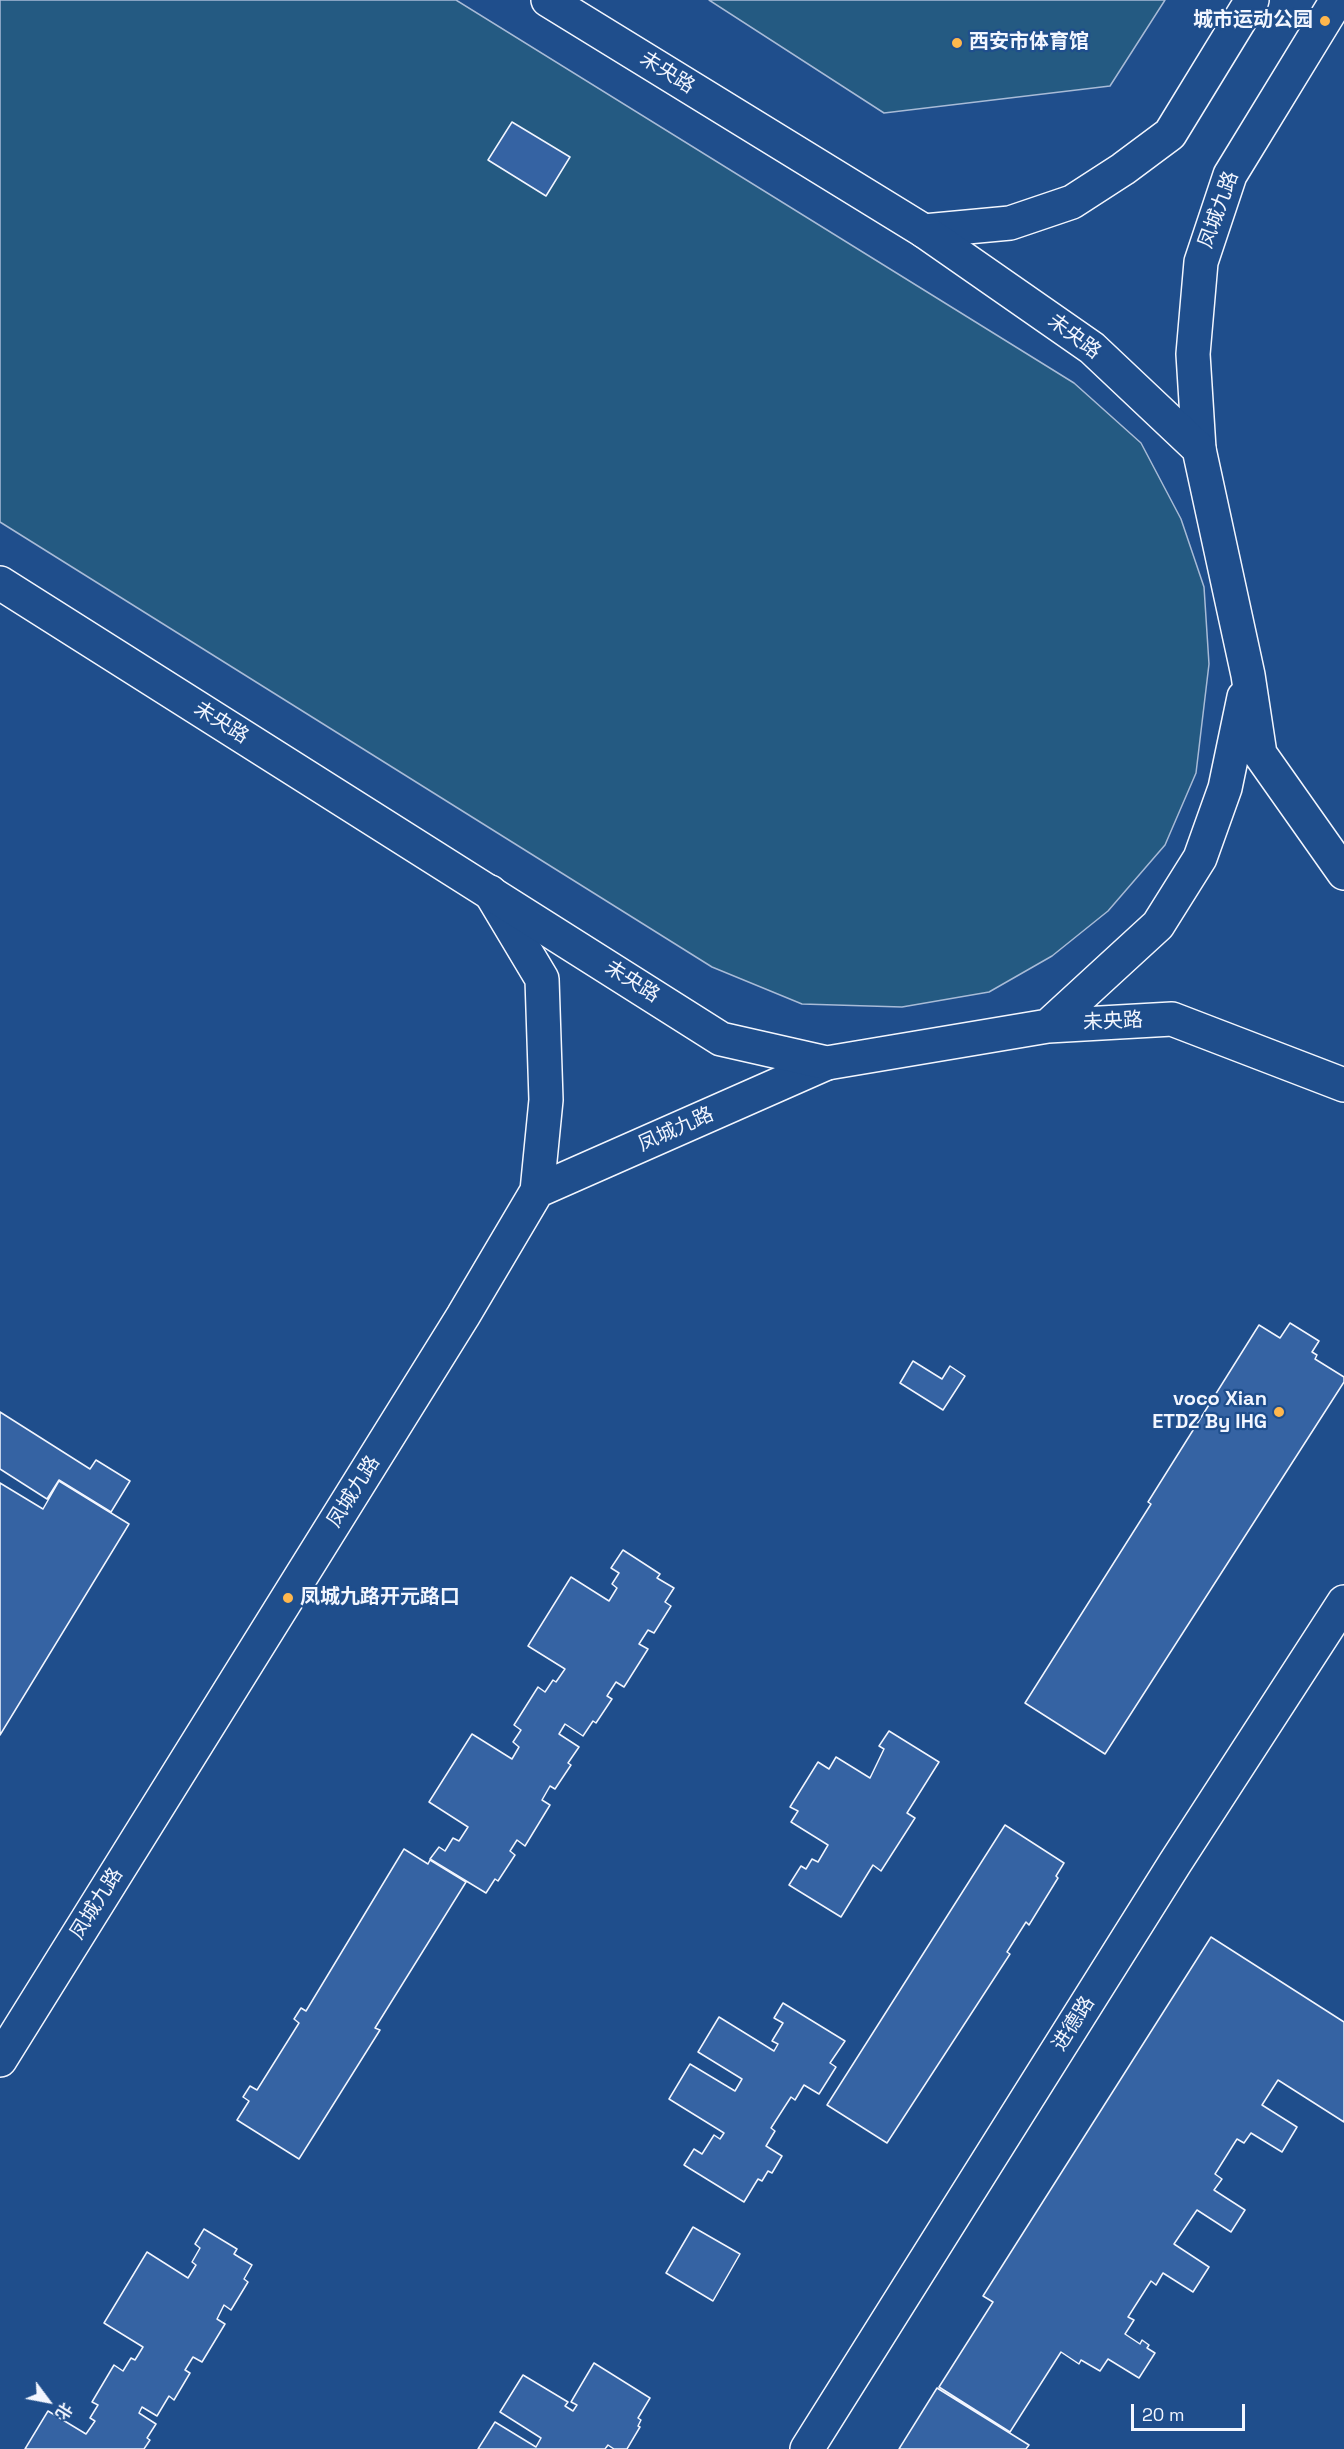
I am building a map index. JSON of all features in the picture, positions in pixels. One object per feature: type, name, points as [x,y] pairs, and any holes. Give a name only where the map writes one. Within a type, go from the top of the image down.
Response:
[{"type":"street","name":"未央路","points":[[548,0],[924,231],[1092,348],[1199,449]]},
{"type":"street","points":[[924,231],[1010,223],[1072,202],[1123,169],[1170,134],[1252,0]]},
{"type":"street","name":"凤城九路","points":[[1199,449],[1192,354],[1201,262],[1230,175],[1337,0]]},
{"type":"street","points":[[1199,449],[1248,675],[1260,754],[1344,873]]},
{"type":"street","name":"未央路","points":[[0,583],[722,1038],[827,1063],[1048,1026],[1172,1019],[1344,1085]]},
{"type":"street","points":[[1048,1026],[1158,925],[1200,858],[1225,788],[1248,675]]},
{"type":"street","points":[[490,892],[542,979],[546,1100],[537,1191]]},
{"type":"street","name":"凤城九路","points":[[0,2060],[457,1326],[537,1191],[827,1063]]},
{"type":"street","name":"进德路","points":[[807,2449],[1168,1873],[1344,1602]]},
{"type":"shaded area","points":[[0,0],[456,0],[1074,383],[1141,443],[1181,519],[1204,587],[1209,664],[1196,773],[1165,845],[1108,911],[1052,956],[989,992],[902,1007],[802,1004],[712,967],[0,522]]},
{"type":"shaded area","name":"西安市体育馆","points":[[709,0],[1165,0],[1110,86],[884,113]]},
{"type":"building","points":[[512,122],[570,157],[546,196],[488,160]]},
{"type":"building","points":[[1290,1323],[1319,1341],[1312,1352],[1317,1355],[1315,1359],[1344,1377],[1344,1382],[1105,1754],[1025,1703],[1151,1504],[1148,1502],[1259,1325],[1280,1338]]},
{"type":"building","points":[[913,1361],[942,1379],[950,1366],[965,1376],[943,1410],[900,1383]]},
{"type":"building","points":[[0,1412],[90,1469],[96,1460],[130,1481],[111,1512],[59,1480],[47,1499],[0,1469]]},
{"type":"building","points":[[59,1481],[129,1524],[0,1735],[0,1483],[43,1509]]},
{"type":"building","points":[[623,1550],[660,1574],[657,1578],[674,1588],[665,1602],[671,1606],[654,1633],[648,1630],[639,1644],[648,1649],[624,1687],[616,1682],[607,1696],[612,1699],[596,1723],[593,1721],[583,1736],[565,1724],[559,1734],[579,1747],[568,1763],[571,1765],[555,1789],[550,1786],[542,1800],[550,1805],[525,1846],[517,1840],[510,1851],[515,1855],[498,1881],[495,1879],[486,1893],[430,1859],[439,1847],[445,1851],[453,1838],[459,1841],[468,1827],[429,1802],[472,1734],[512,1759],[519,1747],[513,1742],[521,1730],[514,1725],[538,1687],[545,1692],[553,1680],[556,1682],[565,1669],[528,1646],[571,1577],[609,1601],[617,1588],[612,1584],[619,1573],[611,1568]]},
{"type":"building","points":[[889,1731],[939,1762],[907,1813],[915,1818],[881,1871],[873,1865],[841,1917],[789,1885],[801,1866],[806,1869],[812,1859],[818,1862],[828,1845],[791,1822],[798,1811],[790,1807],[818,1762],[829,1769],[836,1757],[870,1778],[884,1749],[879,1746]]},
{"type":"building","points":[[1005,1825],[1064,1863],[1056,1876],[1058,1878],[1029,1925],[1026,1922],[1007,1952],[1010,1954],[887,2143],[827,2105]]},
{"type":"building","points":[[404,1849],[428,1864],[430,1860],[466,1882],[375,2028],[380,2030],[299,2159],[237,2120],[249,2101],[243,2097],[250,2086],[257,2090],[299,2023],[294,2019],[301,2008],[306,2011]]},
{"type":"building","points":[[1211,1937],[1344,2022],[1344,2122],[1278,2080],[1262,2105],[1297,2127],[1282,2152],[1251,2133],[1244,2143],[1237,2139],[1215,2174],[1222,2179],[1214,2190],[1245,2210],[1231,2232],[1197,2210],[1174,2244],[1209,2267],[1193,2292],[1163,2273],[1156,2285],[1151,2281],[1128,2317],[1134,2320],[1125,2334],[1140,2344],[1142,2340],[1149,2345],[1147,2348],[1155,2353],[1139,2378],[1108,2359],[1100,2371],[1081,2360],[1079,2364],[1061,2352],[1010,2432],[939,2387],[993,2302],[983,2296]]},
{"type":"building","points":[[783,2003],[845,2041],[830,2063],[836,2067],[819,2094],[804,2085],[795,2100],[791,2097],[771,2128],[775,2131],[766,2146],[782,2156],[772,2173],[768,2171],[762,2181],[758,2179],[744,2202],[684,2165],[694,2149],[702,2154],[714,2135],[720,2139],[724,2133],[669,2099],[690,2064],[735,2091],[742,2079],[698,2052],[719,2017],[774,2051],[778,2044],[772,2041],[783,2023],[774,2018]]},
{"type":"building","points":[[693,2227],[740,2254],[713,2301],[666,2273]]},
{"type":"building","points":[[204,2229],[237,2249],[234,2254],[252,2265],[244,2279],[248,2282],[231,2310],[224,2305],[217,2319],[225,2324],[202,2362],[193,2357],[185,2370],[190,2373],[174,2400],[169,2396],[157,2416],[142,2407],[139,2413],[156,2424],[147,2438],[150,2440],[144,2449],[25,2449],[48,2411],[86,2434],[95,2421],[90,2418],[98,2405],[92,2402],[114,2365],[123,2371],[131,2358],[135,2360],[143,2347],[104,2323],[147,2252],[188,2278],[196,2265],[192,2262],[200,2248],[195,2244]]},
{"type":"building","points":[[594,2363],[650,2398],[638,2418],[641,2420],[638,2426],[640,2427],[627,2449],[614,2449],[608,2445],[605,2449],[478,2449],[495,2422],[536,2447],[541,2438],[500,2412],[523,2375],[568,2402],[565,2406],[573,2411],[577,2405],[571,2402]]},
{"type":"building","points":[[937,2388],[1029,2445],[1026,2449],[899,2449]]},
{"type":"place","name":"城市运动公园","points":[[1325,21]]},
{"type":"place","name":"西安市体育馆","points":[[957,43]]},
{"type":"place","name":"voco Xian ETDZ By IHG","points":[[1279,1412]]},
{"type":"place","name":"凤城九路开元路口","points":[[288,1598]]}]
